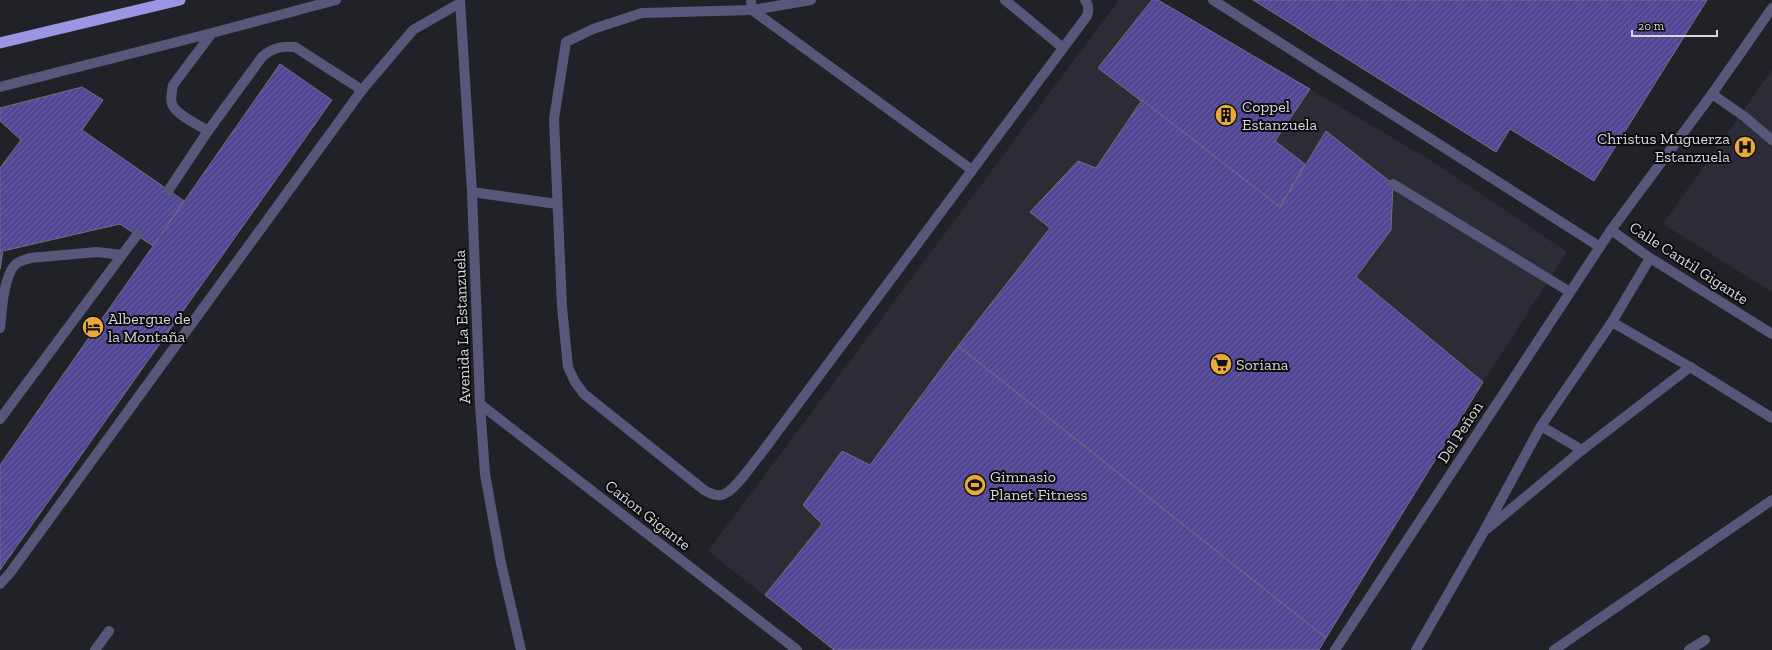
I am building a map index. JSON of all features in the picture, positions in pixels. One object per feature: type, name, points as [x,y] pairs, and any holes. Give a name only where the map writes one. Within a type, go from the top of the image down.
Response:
[{"type":"highway","points":[[0,43],[180,0]]},
{"type":"street","points":[[0,87],[336,0]]},
{"type":"street","points":[[811,0],[642,13],[592,29],[566,42],[554,119],[562,307],[568,367],[575,382],[584,394],[704,490],[714,495],[723,496],[731,491],[760,455],[1087,16],[1089,10],[1088,4],[1085,0]]},
{"type":"street","points":[[1005,0],[1063,48]]},
{"type":"street","points":[[1213,0],[1600,247]]},
{"type":"street","points":[[0,584],[15,567],[362,90],[413,30],[460,2]]},
{"type":"street","name":"Avenida La Estanzuela","points":[[460,2],[472,192],[480,404],[485,474],[501,563],[521,650]]},
{"type":"street","points":[[752,5],[972,170]]},
{"type":"street","name":"Del Peñon","points":[[1335,650],[1611,230],[1712,94],[1772,8]]},
{"type":"street","points":[[208,131],[175,109],[172,103],[171,95],[173,85],[212,33]]},
{"type":"street","points":[[168,190],[208,131],[262,57],[271,49],[283,46],[295,47],[362,90]]},
{"type":"street","points":[[1712,94],[1745,117],[1772,140]]},
{"type":"street","points":[[1394,184],[1570,292]]},
{"type":"street","points":[[472,192],[557,204]]},
{"type":"street","name":"Calle Cantil Gigante","points":[[1611,230],[1650,258],[1772,334]]},
{"type":"street","points":[[0,419],[137,235]]},
{"type":"street","points":[[0,328],[4,293],[14,265],[30,258],[97,252],[122,254]]},
{"type":"street","points":[[1416,650],[1483,533],[1541,426],[1612,322],[1650,258]]},
{"type":"street","points":[[1612,322],[1690,367],[1772,418]]},
{"type":"street","points":[[1483,533],[1582,450],[1690,367]]},
{"type":"street","name":"Cañon Gigante","points":[[480,404],[797,650]]},
{"type":"street","points":[[1541,426],[1582,450]]},
{"type":"street","points":[[1554,650],[1772,500]]},
{"type":"street","points":[[95,650],[109,632]]},
{"type":"street","points":[[1689,650],[1705,640]]},
{"type":"shaded area","points":[[1119,0],[1158,0],[1432,161],[1567,252],[1483,382],[1319,650],[834,650],[708,551]]},
{"type":"shaded area","name":"Christus Muguerza Estanzuela","points":[[1772,70],[1772,292],[1663,224]]},
{"type":"building","name":"Coppel Estanzuela","points":[[1152,0],[1158,0],[1310,89],[1275,141],[1305,164],[1280,207],[1098,68]]},
{"type":"building","points":[[1253,0],[1707,0],[1594,181],[1510,129],[1496,152]]},
{"type":"building","points":[[280,64],[332,100],[0,570],[0,465]]},
{"type":"building","points":[[82,87],[103,100],[82,130],[184,201],[153,246],[120,224],[3,251],[0,269],[0,168],[21,140],[0,121],[0,108]]},
{"type":"building","name":"Soriana","points":[[1142,100],[1280,207],[1326,131],[1393,184],[1391,230],[1356,277],[1483,382],[1326,638],[958,346],[1050,228],[1030,212],[1078,161],[1096,168]]},
{"type":"building","name":"Gimnasio Planet Fitness","points":[[958,346],[1326,638],[1319,650],[834,650],[765,595],[822,524],[803,505],[842,451],[870,465]]},
{"type":"place","name":"Coppel Estanzuela","points":[[1226,115]]},
{"type":"place","name":"Christus Muguerza Estanzuela","points":[[1745,147]]},
{"type":"place","name":"Albergue de la Montaña","points":[[93,327]]},
{"type":"place","name":"Soriana","points":[[1221,364]]},
{"type":"place","name":"Gimnasio Planet Fitness","points":[[975,485]]}]
